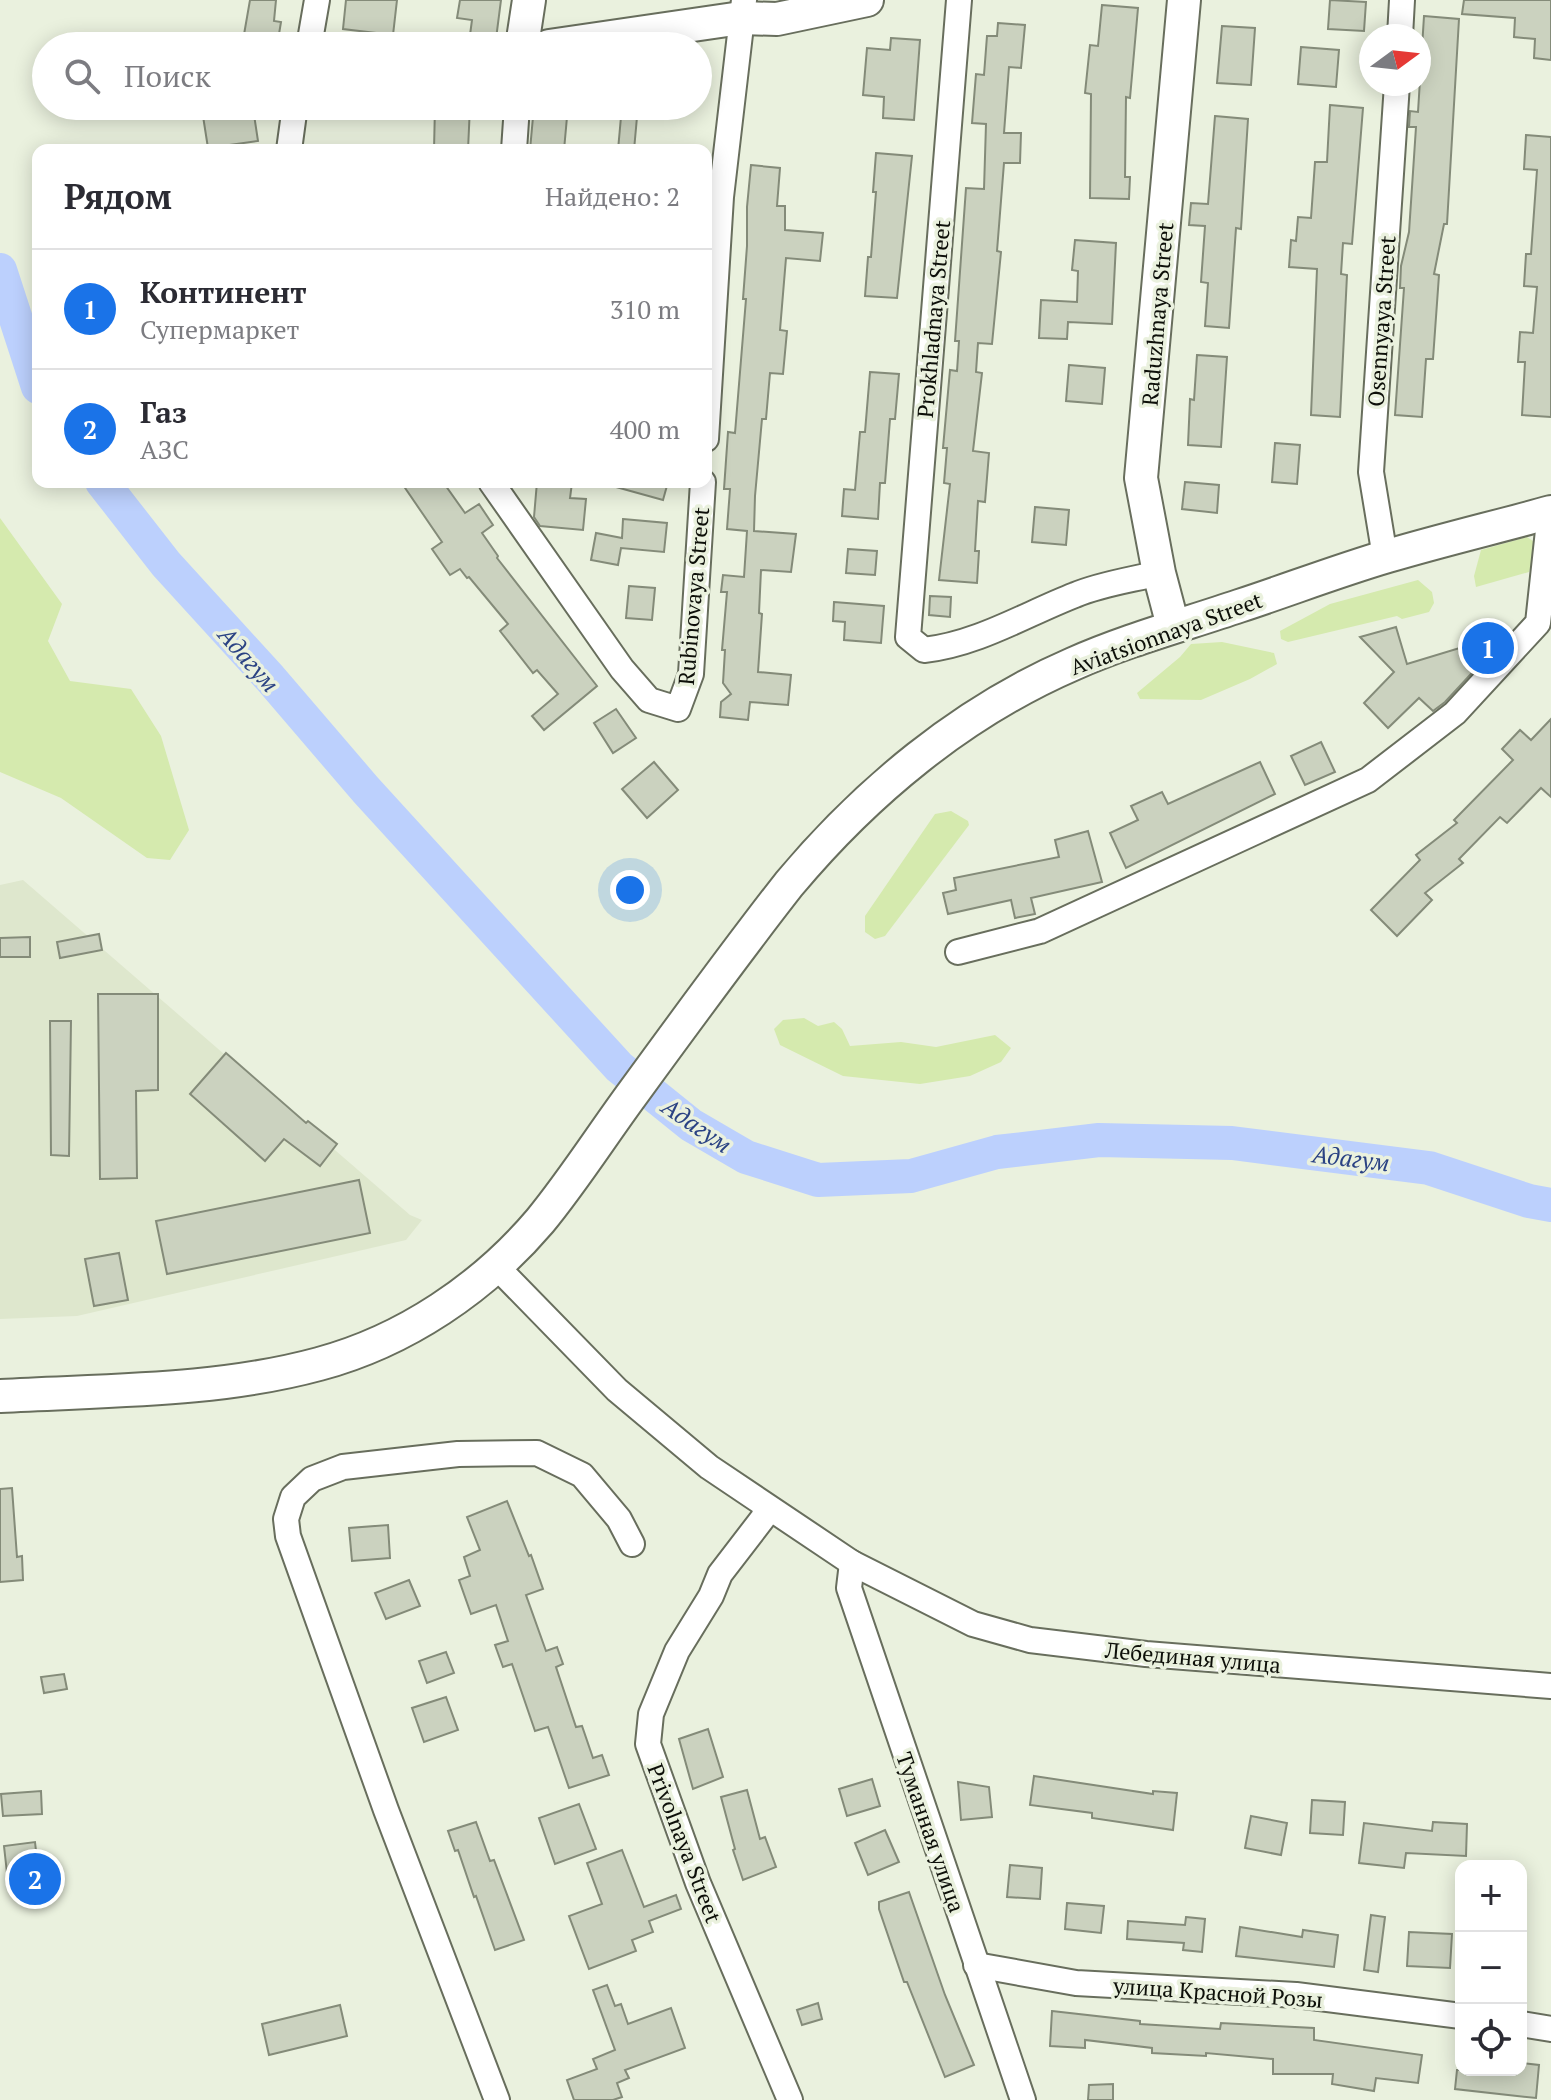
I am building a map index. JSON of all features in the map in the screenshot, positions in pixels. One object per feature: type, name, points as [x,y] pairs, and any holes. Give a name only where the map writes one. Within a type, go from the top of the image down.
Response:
[{"type":"main road","points":[[524,32],[529,0]]},
{"type":"main road","points":[[622,32],[742,9],[777,19],[867,0]]},
{"type":"main road","name":"Raduzhnaya Street","points":[[1173,626],[1159,573],[1141,478],[1184,0]]},
{"type":"main road","name":"Aviatsionnaya Street","points":[[0,1396],[178,1387],[248,1378],[320,1364],[378,1343],[422,1321],[468,1290],[540,1220],[735,953],[827,839],[935,744],[1006,698],[1072,664],[1173,626],[1385,557],[1551,512]]},
{"type":"street","points":[[311,32],[317,0]]},
{"type":"street","name":"Prokhladnaya Street","points":[[959,0],[908,637],[924,650],[947,647],[1014,622],[1078,593],[1159,573]]},
{"type":"street","points":[[1401,24],[1402,0]]},
{"type":"street","points":[[712,342],[721,197],[742,9]]},
{"type":"street","name":"Osennyaya Street","points":[[1385,557],[1371,472],[1396,96]]},
{"type":"street","points":[[290,144],[293,120]]},
{"type":"street","points":[[514,144],[516,120]]},
{"type":"street","name":"Rubinovaya Street","points":[[495,488],[622,669],[649,700],[678,709],[691,674],[703,488]]},
{"type":"street","points":[[958,952],[1040,931],[1368,780],[1455,713],[1538,623],[1551,512]]},
{"type":"street","name":"Лебединая улица","points":[[496,1266],[617,1390],[709,1467],[852,1563],[973,1624],[1030,1640],[1146,1654],[1551,1686]]},
{"type":"street","points":[[497,2100],[386,1810],[288,1536],[286,1519],[293,1497],[312,1479],[343,1467],[458,1454],[537,1453],[582,1475],[619,1519],[632,1544]]},
{"type":"street","name":"Privolnaya Street","points":[[767,1507],[763,1518],[720,1574],[711,1596],[677,1651],[651,1714],[648,1744],[698,1883],[790,2100]]},
{"type":"street","name":"Туманная улица","points":[[852,1563],[849,1588],[1023,2100]]},
{"type":"street","name":"улица Красной Розы","points":[[976,1965],[1076,1983],[1296,1995],[1455,2015]]},
{"type":"street","points":[[1527,2025],[1551,2029]]},
{"type":"shaded area","points":[[23,880],[410,1215],[422,1220],[406,1240],[77,1316],[0,1319],[0,885]]},
{"type":"green space","points":[[0,518],[62,604],[48,641],[70,681],[131,689],[161,736],[189,830],[170,860],[147,858],[61,798],[0,772]]},
{"type":"green space","points":[[1527,537],[1533,541],[1536,553],[1529,572],[1476,587],[1474,576],[1481,550]]},
{"type":"green space","points":[[1418,580],[1432,592],[1434,603],[1429,612],[1402,619],[1397,616],[1288,642],[1281,639],[1280,631],[1330,604]]},
{"type":"green space","points":[[1222,642],[1274,653],[1277,664],[1201,700],[1140,699],[1137,693],[1191,644]]},
{"type":"green space","points":[[951,811],[968,821],[969,825],[885,936],[875,939],[865,932],[865,916],[935,814]]},
{"type":"green space","points":[[804,1018],[818,1026],[834,1022],[842,1029],[850,1046],[901,1042],[936,1047],[995,1035],[1011,1048],[1001,1062],[970,1076],[920,1084],[843,1076],[780,1045],[774,1029],[783,1020]]},
{"type":"building","points":[[250,0],[276,0],[274,21],[281,22],[279,32],[244,32]]},
{"type":"building","points":[[346,0],[397,0],[393,32],[343,29]]},
{"type":"building","points":[[460,0],[501,0],[497,32],[470,32],[472,20],[457,18]]},
{"type":"building","points":[[1330,0],[1366,2],[1364,24],[1359,24],[1359,31],[1328,29]]},
{"type":"building","points":[[1464,0],[1551,0],[1551,60],[1534,58],[1535,39],[1514,37],[1515,18],[1462,14]]},
{"type":"building","points":[[1102,5],[1138,8],[1130,98],[1126,97],[1125,177],[1130,177],[1129,199],[1090,198],[1091,94],[1085,93],[1090,45],[1098,46]]},
{"type":"building","points":[[1424,16],[1459,19],[1447,224],[1444,224],[1434,274],[1439,275],[1433,359],[1426,359],[1422,417],[1395,415],[1404,288],[1400,288],[1401,266],[1409,232],[1416,127],[1409,127],[1410,111],[1418,112],[1419,96],[1431,96],[1431,24],[1424,24]]},
{"type":"building","points":[[998,23],[1025,25],[1021,68],[1009,67],[1004,133],[1021,133],[1020,163],[1004,163],[997,251],[1001,252],[992,344],[978,343],[976,372],[982,373],[973,451],[989,453],[985,502],[978,501],[977,583],[939,580],[950,484],[944,483],[947,448],[943,448],[950,370],[957,371],[959,341],[955,341],[966,188],[984,189],[986,124],[972,123],[976,74],[984,75],[987,36],[997,36]]},
{"type":"building","points":[[1222,26],[1255,28],[1251,85],[1217,83]]},
{"type":"building","points":[[891,38],[920,40],[914,120],[883,118],[884,97],[863,95],[867,48],[890,50]]},
{"type":"building","points":[[1301,47],[1339,50],[1336,87],[1298,84]]},
{"type":"building","points":[[1330,105],[1363,108],[1352,244],[1343,243],[1341,274],[1347,275],[1340,417],[1311,415],[1317,269],[1289,267],[1291,240],[1296,241],[1298,217],[1311,218],[1315,162],[1327,162]]},
{"type":"building","points":[[1215,116],[1248,119],[1241,229],[1236,228],[1229,328],[1205,326],[1208,283],[1201,282],[1205,226],[1189,225],[1191,203],[1208,204]]},
{"type":"building","points":[[204,120],[255,120],[258,141],[207,144]]},
{"type":"building","points":[[435,120],[469,120],[468,144],[434,144]]},
{"type":"building","points":[[533,120],[567,120],[565,144],[531,144]]},
{"type":"building","points":[[621,120],[637,120],[635,144],[619,144]]},
{"type":"building","points":[[1526,135],[1551,137],[1551,417],[1522,415],[1525,362],[1518,362],[1520,332],[1533,333],[1537,287],[1524,286],[1526,254],[1531,254],[1537,170],[1524,169]]},
{"type":"building","points":[[876,153],[912,156],[897,298],[865,296],[876,192],[873,192]]},
{"type":"building","points":[[751,165],[780,168],[777,206],[785,206],[785,230],[823,233],[820,261],[786,258],[780,330],[787,331],[783,374],[770,373],[755,496],[754,531],[796,534],[791,572],[761,570],[758,672],[791,675],[788,705],[750,702],[748,720],[720,717],[721,702],[731,694],[723,683],[725,650],[722,650],[727,592],[721,592],[723,575],[744,577],[747,531],[727,529],[730,489],[724,489],[728,432],[735,433],[746,299],[743,299]]},
{"type":"building","points":[[1075,240],[1116,243],[1112,324],[1068,322],[1067,339],[1039,338],[1041,300],[1077,302],[1078,271],[1072,270]]},
{"type":"building","points":[[1197,355],[1227,357],[1221,447],[1188,445],[1190,399],[1194,400]]},
{"type":"building","points":[[1069,365],[1105,368],[1102,404],[1066,401]]},
{"type":"building","points":[[870,372],[899,374],[895,419],[890,419],[885,483],[880,483],[878,519],[842,516],[844,489],[855,490],[860,432],[865,432]]},
{"type":"building","points":[[1275,443],[1300,445],[1297,484],[1272,482]]},
{"type":"building","points":[[1185,482],[1219,485],[1217,513],[1182,509]]},
{"type":"building","points":[[405,488],[447,488],[465,513],[479,504],[493,525],[482,533],[497,558],[597,686],[544,730],[532,716],[558,694],[537,670],[533,673],[500,631],[508,624],[469,577],[460,569],[450,575],[432,549],[442,542]]},
{"type":"building","points":[[536,488],[571,488],[570,498],[586,499],[583,530],[540,526],[534,517]]},
{"type":"building","points":[[620,488],[666,488],[663,500]]},
{"type":"building","points":[[1035,507],[1069,510],[1066,545],[1032,542]]},
{"type":"building","points":[[623,519],[667,523],[664,552],[621,548],[618,565],[591,560],[596,533],[622,538]]},
{"type":"building","points":[[848,549],[877,551],[875,575],[846,573]]},
{"type":"building","points":[[629,586],[655,588],[652,620],[626,618]]},
{"type":"building","points":[[930,596],[951,597],[950,617],[929,615]]},
{"type":"building","points":[[834,602],[884,606],[881,643],[844,640],[845,622],[833,621]]},
{"type":"building","points":[[1396,627],[1407,664],[1509,633],[1445,702],[1433,711],[1419,698],[1388,728],[1364,703],[1394,672],[1360,637]]},
{"type":"building","points":[[616,709],[636,738],[613,753],[594,723]]},
{"type":"building","points":[[1551,719],[1551,797],[1541,788],[1507,823],[1500,817],[1459,859],[1463,863],[1425,893],[1432,900],[1397,936],[1371,910],[1420,860],[1416,855],[1457,823],[1454,820],[1513,760],[1502,749],[1520,730],[1531,740]]},
{"type":"building","points":[[1321,742],[1335,772],[1305,785],[1291,756]]},
{"type":"building","points":[[654,762],[678,790],[647,818],[622,789]]},
{"type":"building","points":[[1260,762],[1275,794],[1126,868],[1110,833],[1138,820],[1131,806],[1162,792],[1168,804]]},
{"type":"building","points":[[1088,831],[1102,882],[1031,898],[1035,914],[1015,918],[1011,900],[948,914],[943,893],[956,890],[954,878],[1059,857],[1055,840]]},
{"type":"building","points":[[99,934],[102,950],[60,958],[57,942]]},
{"type":"building","points":[[30,937],[30,957],[0,957],[0,938]]},
{"type":"building","points":[[98,994],[158,994],[158,1090],[136,1091],[137,1178],[100,1179]]},
{"type":"building","points":[[50,1021],[71,1021],[69,1156],[51,1155]]},
{"type":"building","points":[[226,1053],[306,1123],[308,1121],[337,1144],[320,1166],[284,1139],[265,1161],[190,1094]]},
{"type":"building","points":[[359,1180],[370,1233],[167,1274],[156,1221]]},
{"type":"building","points":[[119,1253],[128,1300],[94,1306],[85,1259]]},
{"type":"building","points":[[12,1488],[17,1557],[22,1556],[23,1580],[0,1582],[0,1489]]},
{"type":"building","points":[[507,1501],[543,1589],[526,1595],[546,1651],[557,1647],[563,1664],[556,1667],[576,1727],[582,1726],[593,1758],[602,1755],[609,1775],[569,1788],[548,1727],[535,1731],[512,1664],[503,1667],[495,1645],[508,1641],[496,1605],[471,1614],[459,1580],[470,1576],[464,1557],[480,1550],[467,1517]]},
{"type":"building","points":[[388,1525],[390,1558],[352,1561],[349,1528]]},
{"type":"building","points":[[409,1580],[420,1606],[386,1619],[375,1593]]},
{"type":"building","points":[[446,1652],[454,1673],[427,1683],[419,1661]]},
{"type":"building","points":[[64,1674],[67,1689],[44,1693],[41,1677]]},
{"type":"building","points":[[446,1697],[458,1730],[424,1742],[412,1708]]},
{"type":"building","points":[[708,1729],[723,1777],[693,1789],[679,1739]]},
{"type":"building","points":[[1034,1776],[1153,1794],[1153,1791],[1177,1793],[1173,1830],[1092,1818],[1092,1813],[1030,1805]]},
{"type":"building","points":[[872,1779],[880,1806],[847,1816],[839,1789]]},
{"type":"building","points":[[958,1782],[989,1787],[992,1817],[961,1820]]},
{"type":"building","points":[[747,1790],[760,1839],[765,1837],[776,1867],[743,1880],[721,1797]]},
{"type":"building","points":[[41,1791],[42,1814],[3,1816],[1,1794]]},
{"type":"building","points":[[1312,1800],[1345,1802],[1343,1835],[1310,1833]]},
{"type":"building","points":[[579,1804],[596,1849],[555,1864],[539,1818]]},
{"type":"building","points":[[1251,1816],[1287,1823],[1281,1855],[1245,1848]]},
{"type":"building","points":[[476,1822],[524,1940],[495,1950],[448,1831]]},
{"type":"building","points":[[1433,1822],[1467,1824],[1466,1856],[1406,1853],[1404,1868],[1359,1863],[1364,1823],[1432,1831]]},
{"type":"building","points":[[885,1830],[899,1862],[868,1875],[855,1843]]},
{"type":"building","points":[[35,1842],[38,1869],[7,1873],[4,1846]]},
{"type":"building","points":[[622,1850],[644,1907],[676,1895],[681,1909],[649,1921],[653,1932],[632,1940],[636,1951],[589,1969],[569,1916],[602,1904],[587,1863]]},
{"type":"building","points":[[1010,1865],[1042,1868],[1040,1899],[1007,1897]]},
{"type":"building","points":[[909,1892],[945,1995],[974,2065],[945,2077],[907,1982],[904,1982],[879,1909],[879,1902]]},
{"type":"building","points":[[1067,1903],[1104,1906],[1101,1933],[1065,1929]]},
{"type":"building","points":[[1371,1915],[1385,1917],[1378,1972],[1364,1970]]},
{"type":"building","points":[[1186,1917],[1205,1919],[1202,1952],[1183,1950],[1184,1943],[1127,1939],[1128,1921],[1185,1925]]},
{"type":"building","points":[[1240,1927],[1302,1937],[1303,1930],[1338,1935],[1334,1967],[1236,1956]]},
{"type":"building","points":[[1409,1932],[1452,1934],[1450,1968],[1407,1966]]},
{"type":"building","points":[[607,1985],[615,2006],[621,2004],[628,2024],[671,2008],[685,2048],[625,2070],[629,2078],[617,2083],[622,2097],[613,2100],[574,2100],[567,2080],[597,2069],[593,2059],[615,2050],[593,1990]]},
{"type":"building","points":[[818,2003],[822,2019],[802,2025],[797,2010]]},
{"type":"building","points":[[340,2005],[347,2036],[269,2055],[262,2024]]},
{"type":"building","points":[[1052,2011],[1140,2021],[1140,2024],[1220,2029],[1221,2023],[1314,2028],[1314,2040],[1422,2055],[1418,2083],[1376,2078],[1374,2091],[1332,2084],[1333,2074],[1273,2074],[1273,2059],[1206,2053],[1206,2056],[1152,2053],[1152,2048],[1085,2040],[1085,2048],[1050,2046]]},
{"type":"building","points":[[1527,2064],[1539,2065],[1536,2098],[1455,2089],[1456,2076],[1527,2076]]},
{"type":"building","points":[[1113,2084],[1113,2100],[1088,2100],[1089,2085]]},
{"type":"waterway","name":"Адагум","points":[[0,270],[32,369]]},
{"type":"waterway","name":"Адагум","points":[[107,488],[166,564],[366,790],[619,1067],[691,1125],[746,1157],[818,1180],[911,1176],[997,1152],[1099,1140],[1232,1143],[1429,1168],[1529,1201],[1551,1205]]},
{"type":"place","name":"Континент","points":[[1488,648]]},
{"type":"place","name":"Газ","points":[[35,1879]]}]
